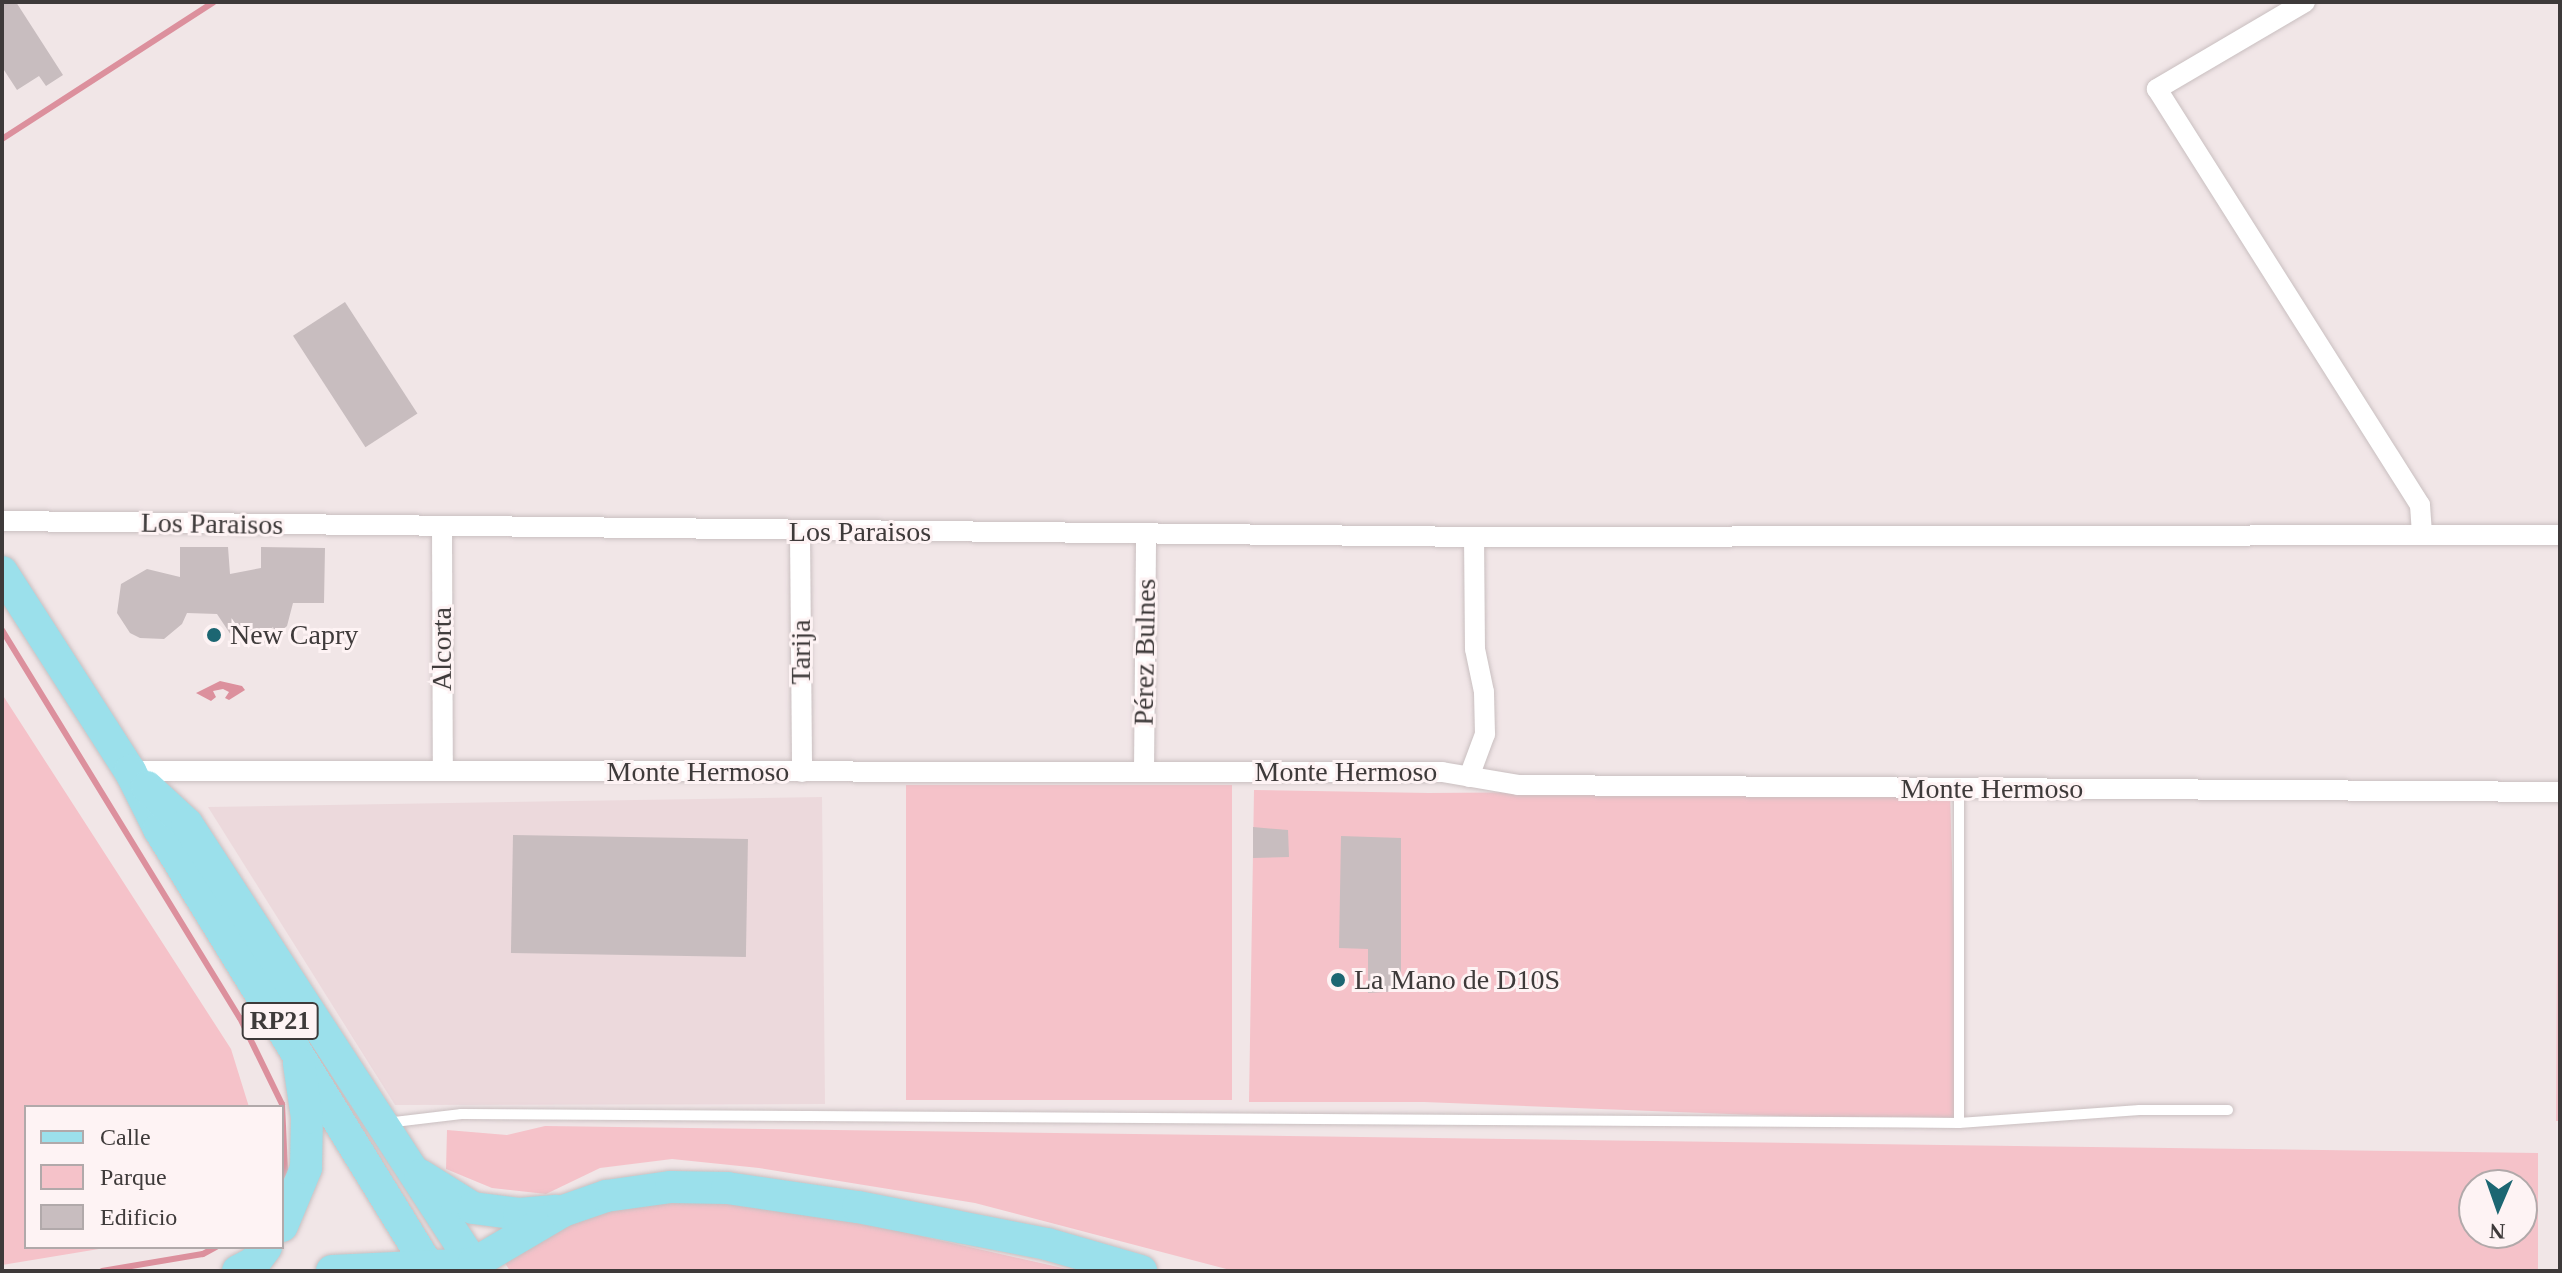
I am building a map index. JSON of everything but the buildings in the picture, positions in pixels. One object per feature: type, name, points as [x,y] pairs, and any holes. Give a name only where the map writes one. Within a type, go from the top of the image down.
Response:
[{"type":"main road","name":"RP21","points":[[2,572],[130,771],[159,829],[297,1049],[428,1267]]},
{"type":"main road","name":"RP21","points":[[130,771],[187,824],[476,1267]]},
{"type":"main road","points":[[284,1221],[306,1168],[307,1118],[297,1049]]},
{"type":"main road","points":[[410,1169],[473,1208],[519,1214],[563,1211]]},
{"type":"main road","points":[[332,1271],[476,1267],[563,1211],[606,1196],[671,1187],[727,1188],[858,1207],[1032,1241],[1141,1271]]},
{"type":"main road","points":[[238,1271],[254,1263],[264,1249]]},
{"type":"street","points":[[2305,2],[2157,89],[2420,505],[2422,535]]},
{"type":"street","name":"Los Paraisos","points":[[2,521],[1474,537],[2560,535]]},
{"type":"street","name":"Alcorta","points":[[442,527],[443,771]]},
{"type":"street","name":"Tarija","points":[[800,532],[802,772]]},
{"type":"street","name":"Pérez Bulnes","points":[[1144,772],[1146,533]]},
{"type":"street","points":[[1469,777],[1485,734],[1484,692],[1475,649],[1474,537]]},
{"type":"street","name":"Monte Hermoso","points":[[130,771],[1442,772],[1518,785],[2560,792]]},
{"type":"lane","points":[[1959,789],[1959,1123]]},
{"type":"lane","points":[[380,1123],[461,1114],[1959,1123],[2140,1110],[2228,1110]]},
{"type":"shaded area","points":[[220,681],[242,686],[245,690],[229,700],[225,698],[229,692],[223,689],[213,691],[216,697],[211,701],[196,693]]},
{"type":"shaded area","points":[[822,797],[825,1104],[395,1105],[208,807]]},
{"type":"green space","points":[[2,694],[231,1049],[248,1105],[24,1105],[24,1249],[99,1249],[2,1265]]},
{"type":"green space","points":[[906,785],[1232,785],[1232,1100],[906,1100]]},
{"type":"green space","points":[[1950,789],[1959,1123],[1424,1102],[1249,1102],[1254,790],[1429,793]]},
{"type":"green space","points":[[2558,799],[2560,1121],[2556,1121]]},
{"type":"green space","points":[[545,1126],[2538,1153],[2538,1169],[2458,1169],[2458,1249],[2538,1249],[2538,1271],[1234,1271],[975,1203],[759,1168],[672,1159],[600,1168],[546,1194],[492,1188],[446,1169],[447,1130],[507,1135]]},
{"type":"green space","points":[[712,1200],[819,1213],[1076,1271],[510,1271],[505,1263],[564,1223],[630,1202]]},
{"type":"waterway","points":[[2,139],[214,2]]},
{"type":"waterway","points":[[2,630],[240,1018],[282,1105]]},
{"type":"waterway","points":[[284,1149],[284,1173]]},
{"type":"waterway","points":[[102,1271],[203,1254],[212,1249]]},
{"type":"place","name":"New Capry","points":[[214,635]]},
{"type":"place","name":"La Mano de D10S","points":[[1338,980]]}]
